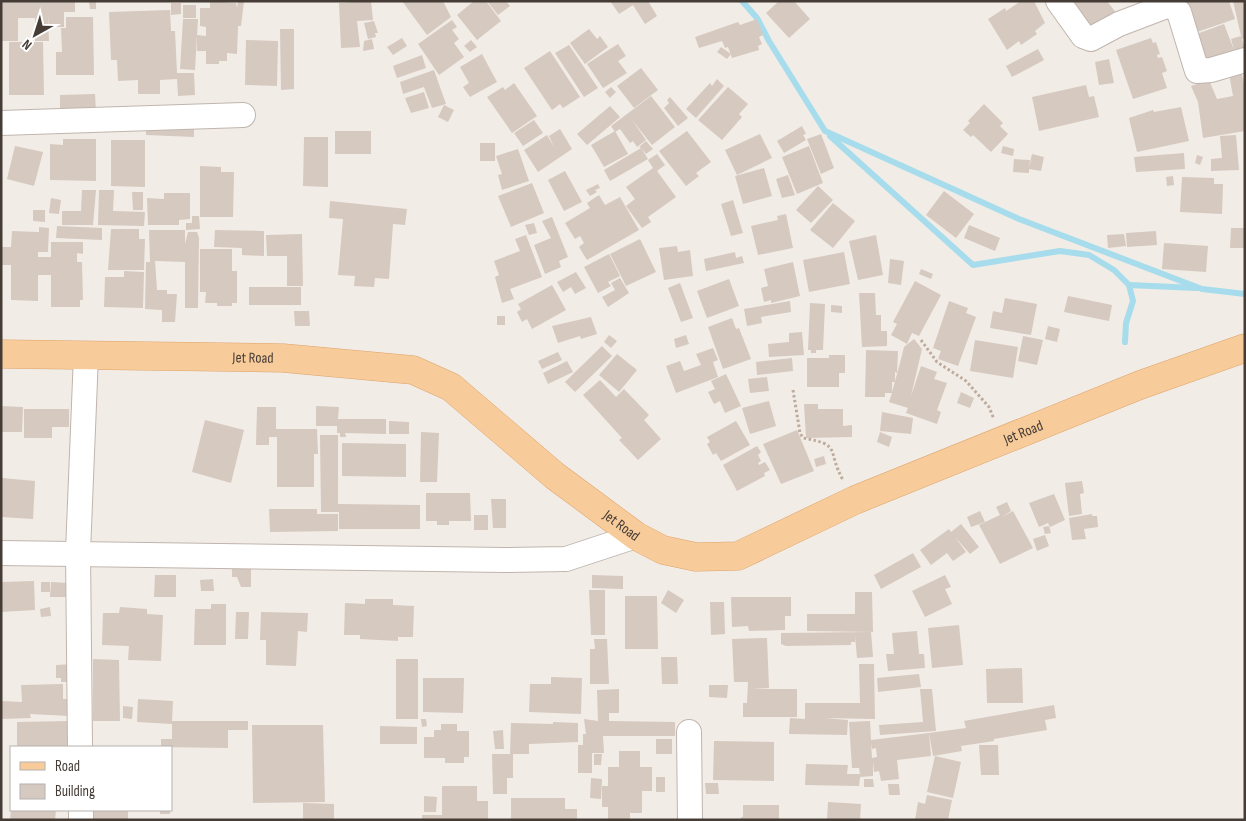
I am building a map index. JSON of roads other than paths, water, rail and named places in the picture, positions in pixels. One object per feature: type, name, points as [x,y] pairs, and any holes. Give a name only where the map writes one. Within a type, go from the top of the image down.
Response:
[{"type":"main road","name":"Jet Road","points":[[1,354],[283,358],[413,370],[451,388],[555,476],[636,536],[662,550],[696,557],[738,556],[855,500],[1140,385],[1245,348]]},
{"type":"street","points":[[1058,1],[1083,36],[1091,39],[1119,24],[1169,5],[1179,12],[1197,71],[1211,70],[1245,60]]},
{"type":"street","points":[[1,123],[243,115]]},
{"type":"street","points":[[80,746],[78,552],[86,355]]},
{"type":"street","points":[[1,552],[504,560],[566,559],[636,536]]},
{"type":"street","points":[[689,732],[690,820]]},
{"type":"waterway","points":[[742,1],[757,18],[769,41],[825,131],[1019,219],[1202,289],[1245,294]]},
{"type":"waterway","points":[[830,136],[973,265],[1060,251],[1089,255],[1114,270],[1129,285],[1133,301],[1126,323],[1125,342]]},
{"type":"waterway","points":[[1129,285],[1196,288]]}]
